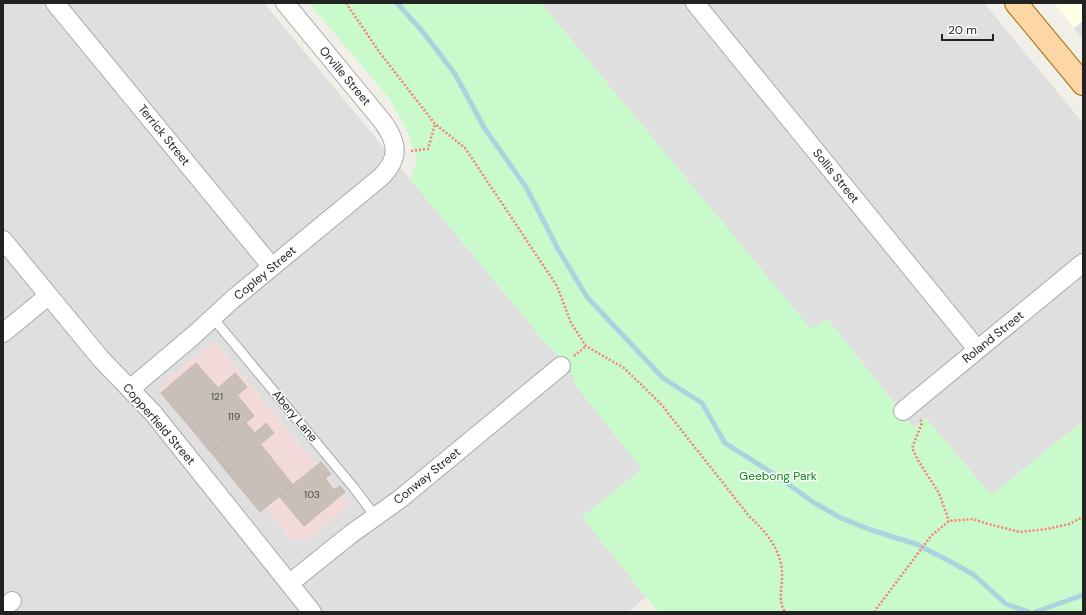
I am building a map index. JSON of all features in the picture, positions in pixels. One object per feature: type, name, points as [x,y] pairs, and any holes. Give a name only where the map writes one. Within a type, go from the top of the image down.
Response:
[{"type":"main road","points":[[1016,3],[1083,84]]},
{"type":"street","name":"Terrick Street","points":[[55,3],[272,267]]},
{"type":"street","name":"Orville Street","points":[[285,3],[383,122],[393,138],[395,153]]},
{"type":"street","name":"Sollis Street","points":[[695,3],[977,349]]},
{"type":"street","name":"Copley Street","points":[[130,389],[233,299],[381,177],[391,165],[395,153]]},
{"type":"street","name":"Copperfield Street","points":[[3,240],[101,359],[153,413],[312,612]]},
{"type":"street","name":"Roland Street","points":[[903,411],[1083,263]]},
{"type":"street","points":[[3,333],[48,296]]},
{"type":"street","name":"Conway Street","points":[[290,583],[375,516],[400,499],[561,366]]},
{"type":"lane","name":"Abery Lane","points":[[213,318],[350,483],[375,516]]},
{"type":"path","points":[[346,3],[380,53],[435,124],[465,148],[557,286],[571,323],[586,346],[624,368],[660,404],[749,516],[763,529],[776,547],[782,572],[780,605],[785,612]]},
{"type":"path","points":[[395,153],[428,149],[435,124]]},
{"type":"path","points":[[920,419],[922,424],[912,448],[919,462],[939,493],[949,521]]},
{"type":"path","points":[[874,612],[931,536],[949,521],[973,519],[1020,532],[1062,526],[1083,517]]},
{"type":"shaded area","points":[[3,3],[264,3],[550,348],[558,354],[572,371],[576,386],[642,469],[582,517],[646,597],[628,612],[3,612]],"holes":[[[214,341],[350,505],[291,539],[265,508],[259,512]]]},
{"type":"shaded area","points":[[541,3],[984,3],[1083,123],[1083,421],[991,495],[926,418],[914,428],[827,318],[811,330]]},
{"type":"shaded area","points":[[1054,3],[1083,3],[1083,21],[1074,28]]},
{"type":"shaded area","points":[[1083,21],[1083,39],[1074,28]]},
{"type":"shaded area","points":[[214,341],[350,505],[305,541],[291,539],[265,508],[260,513],[160,392],[166,380]]},
{"type":"green space","name":"Geebong Park","points":[[309,3],[541,3],[811,329],[827,318],[914,428],[926,418],[991,495],[1083,421],[1083,612],[658,612],[582,517],[642,469],[576,386],[570,369],[564,360],[550,348],[410,179],[417,160],[409,134],[389,98]]},
{"type":"building","points":[[196,363],[218,388],[235,373],[247,387],[194,432],[161,393]]},
{"type":"building","points":[[238,396],[254,416],[210,452],[194,432]]},
{"type":"building","points":[[246,423],[255,433],[266,423],[274,433],[227,472],[211,452]]},
{"type":"building","points":[[261,445],[293,485],[260,512],[227,472]]},
{"type":"building","points":[[321,462],[331,474],[325,478],[334,490],[340,486],[345,492],[304,526],[279,496]]},
{"type":"waterway","points":[[397,3],[423,32],[455,74],[485,129],[526,187],[558,249],[587,297],[663,378],[702,403],[725,443],[774,474],[813,502],[841,518],[871,530],[916,544],[974,575],[1006,604],[1029,612]]},
{"type":"waterway","points":[[1035,612],[1083,595]]}]
